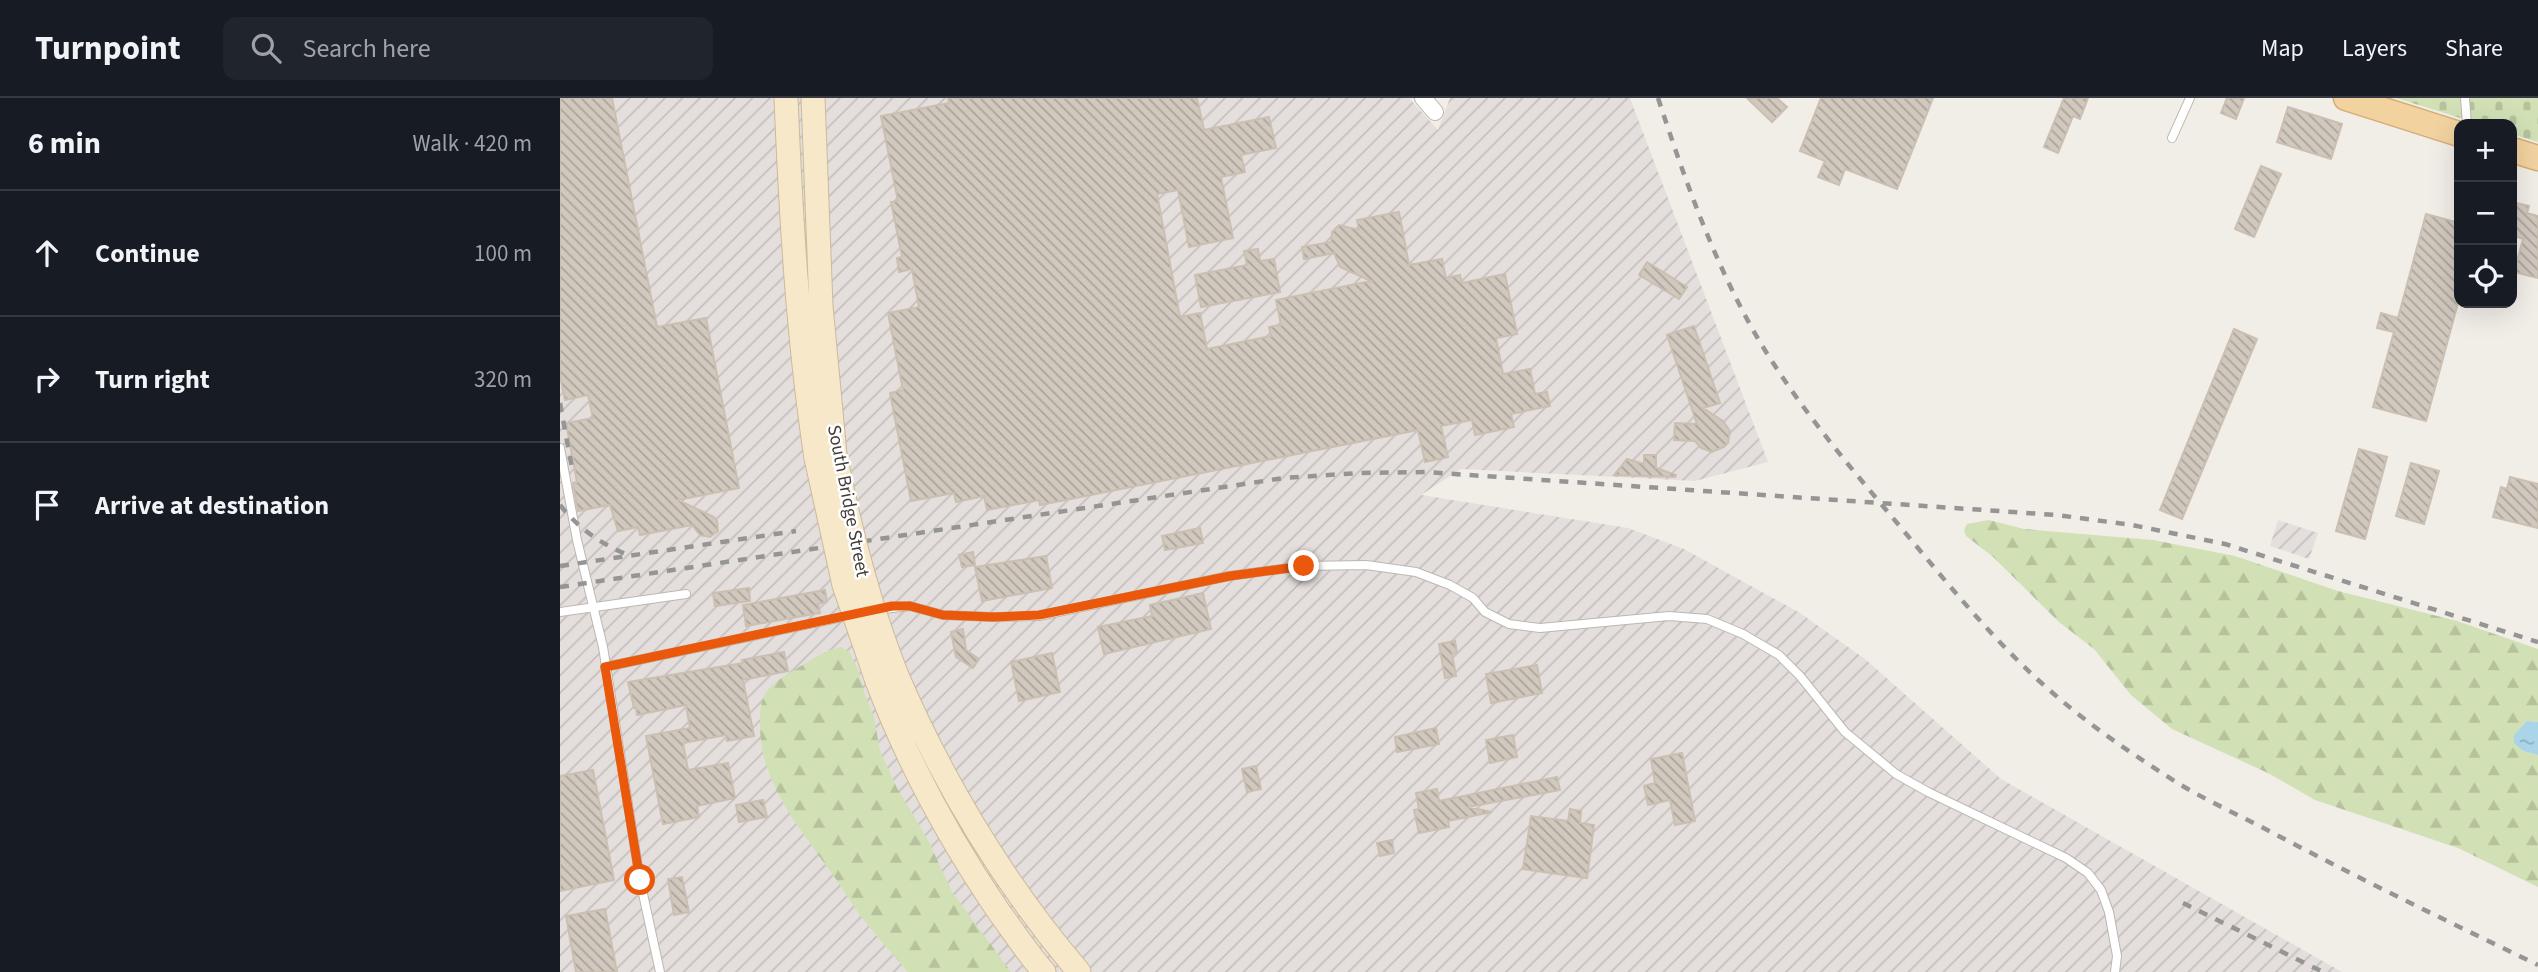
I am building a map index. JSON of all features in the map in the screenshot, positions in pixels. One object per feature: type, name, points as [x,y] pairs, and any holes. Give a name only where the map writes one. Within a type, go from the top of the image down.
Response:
[{"type":"main road","name":"South Bridge Street","points":[[786,98],[796,280],[806,392],[846,513],[863,579],[883,640],[892,721],[949,835],[987,894],[1044,972]]},
{"type":"main road","name":"South Bridge Street","points":[[813,98],[826,456]]},
{"type":"main road","points":[[2346,98],[2454,132]]},
{"type":"main road","points":[[2517,152],[2538,158]]},
{"type":"main road","name":"South Bridge Street","points":[[888,680],[915,718],[974,827],[1053,941],[1079,972]]},
{"type":"lane","points":[[2172,138],[2190,98]]},
{"type":"lane","points":[[2465,98],[2467,119]]},
{"type":"lane","points":[[560,449],[577,540],[594,607],[640,880],[660,972]]},
{"type":"lane","points":[[605,667],[892,606],[910,606],[943,615],[1039,615],[1230,576],[1304,566],[1366,565],[1416,572],[1450,585],[1473,598],[1485,612],[1509,624],[1540,628],[1669,616],[1707,620],[1743,634],[1779,655],[1800,676],[1845,732],[1896,774],[2066,858],[2088,873],[2101,890],[2109,912],[2117,956],[2115,972]]},
{"type":"lane","points":[[560,612],[686,594]]},
{"type":"shaded area","points":[[560,98],[1409,98],[1438,130],[1450,98],[1630,98],[1768,462],[1695,481],[1461,469],[1421,495],[1628,528],[1684,549],[1800,613],[1865,659],[2001,779],[2342,972],[560,972]]},
{"type":"shaded area","points":[[2278,520],[2318,533],[2309,559],[2270,546]]},
{"type":"green space","points":[[2396,98],[2538,98],[2538,142],[2517,136],[2517,119],[2464,119]]},
{"type":"green space","points":[[1989,520],[2024,529],[2153,540],[2235,556],[2338,591],[2457,621],[2538,649],[2538,722],[2527,721],[2514,742],[2523,751],[2538,755],[2538,887],[2458,848],[2315,800],[2270,774],[2172,729],[2131,695],[2094,649],[2059,622],[1992,556],[1966,536],[1964,530],[1967,524]]},
{"type":"green space","points":[[841,647],[850,653],[858,670],[874,717],[880,751],[897,788],[929,842],[952,892],[1011,972],[908,972],[857,911],[783,803],[767,766],[762,746],[760,718],[763,698],[769,688],[783,677],[819,655]]},
{"type":"water","points":[[2527,721],[2538,722],[2538,755],[2523,751],[2514,743],[2514,735]]},
{"type":"building","points":[[560,98],[612,98],[657,327],[706,318],[739,488],[678,500],[714,517],[718,531],[710,537],[700,535],[692,525],[640,535],[638,527],[618,531],[610,505],[578,511],[573,483],[577,482],[566,423],[593,418],[588,395],[565,400],[560,376]]},
{"type":"building","points":[[948,98],[1197,98],[1204,130],[1269,117],[1276,148],[1241,155],[1245,172],[1221,177],[1233,238],[1189,247],[1178,190],[1157,194],[1180,317],[1200,313],[1207,349],[1271,336],[1269,327],[1281,325],[1276,300],[1371,281],[1340,267],[1334,253],[1304,259],[1302,247],[1331,242],[1332,232],[1339,225],[1359,230],[1357,220],[1399,212],[1409,265],[1442,259],[1446,278],[1460,275],[1462,283],[1505,274],[1517,334],[1496,338],[1503,374],[1530,369],[1535,394],[1547,392],[1550,406],[1511,414],[1514,427],[1475,435],[1472,420],[1441,426],[1448,457],[1425,462],[1418,430],[1040,505],[1039,500],[987,510],[984,496],[956,502],[954,493],[911,501],[890,393],[903,390],[888,313],[919,307],[912,269],[899,272],[897,258],[902,257],[891,202],[898,201],[881,116],[949,103]]},
{"type":"building","points":[[1747,98],[1777,98],[1787,107],[1772,122]]},
{"type":"building","points":[[1821,98],[1933,98],[1897,189],[1845,169],[1839,185],[1818,177],[1825,161],[1800,151]]},
{"type":"building","points":[[2064,98],[2088,98],[2080,119],[2073,116],[2058,153],[2044,147]]},
{"type":"building","points":[[2227,98],[2244,98],[2236,119],[2221,113]]},
{"type":"building","points":[[2288,107],[2342,124],[2331,159],[2277,142]]},
{"type":"building","points":[[2261,166],[2281,174],[2254,237],[2235,229]]},
{"type":"building","points":[[2517,203],[2529,206],[2527,213],[2538,216],[2538,278],[2517,273],[2523,239],[2517,237]]},
{"type":"building","points":[[2426,214],[2454,222],[2454,308],[2457,308],[2426,421],[2373,407],[2394,332],[2377,328],[2381,313],[2398,318]]},
{"type":"building","points":[[1258,249],[1260,261],[1274,259],[1280,292],[1201,307],[1195,275],[1247,265],[1244,251]]},
{"type":"building","points":[[1647,262],[1687,287],[1679,299],[1639,275]]},
{"type":"building","points":[[1694,326],[1720,403],[1703,408],[1723,421],[1730,431],[1728,443],[1712,452],[1701,448],[1695,441],[1674,440],[1675,423],[1697,424],[1667,335]]},
{"type":"building","points":[[2234,329],[2257,339],[2182,519],[2160,510]]},
{"type":"building","points":[[2359,449],[2387,457],[2365,539],[2336,531]]},
{"type":"building","points":[[1644,455],[1656,455],[1656,468],[1676,475],[1675,477],[1614,475],[1627,459],[1644,464]]},
{"type":"building","points":[[2411,463],[2439,471],[2424,524],[2396,516]]},
{"type":"building","points":[[2510,477],[2538,484],[2538,528],[2493,517],[2501,487],[2507,489]]},
{"type":"building","points":[[1200,528],[1203,543],[1165,550],[1162,536]]},
{"type":"building","points":[[973,552],[975,565],[962,567],[959,555]]},
{"type":"building","points":[[1046,556],[1052,588],[982,601],[975,567]]},
{"type":"building","points":[[749,588],[750,601],[715,606],[713,593]]},
{"type":"building","points":[[825,590],[827,602],[818,604],[820,613],[746,626],[743,605]]},
{"type":"building","points":[[1203,593],[1211,629],[1104,654],[1098,627],[1152,616],[1150,605]]},
{"type":"building","points":[[963,629],[966,650],[979,659],[973,668],[956,657],[951,632]]},
{"type":"building","points":[[1455,641],[1457,653],[1452,654],[1456,676],[1445,678],[1439,644]]},
{"type":"building","points":[[784,652],[788,671],[743,680],[754,736],[727,741],[726,735],[683,743],[688,770],[728,763],[735,798],[697,806],[699,817],[663,824],[646,736],[690,728],[686,705],[637,715],[628,682],[743,663],[742,660]]},
{"type":"building","points":[[1052,653],[1060,692],[1019,701],[1011,662]]},
{"type":"building","points":[[1537,665],[1542,693],[1491,703],[1486,674]]},
{"type":"building","points":[[1436,728],[1439,744],[1397,752],[1395,737]]},
{"type":"building","points":[[1513,735],[1517,757],[1490,763],[1486,740]]},
{"type":"building","points":[[1682,753],[1695,821],[1675,825],[1670,800],[1648,805],[1644,786],[1655,783],[1651,759]]},
{"type":"building","points":[[1256,766],[1261,789],[1247,792],[1242,769]]},
{"type":"building","points":[[593,770],[614,880],[560,891],[560,776]]},
{"type":"building","points":[[1557,777],[1560,790],[1468,807],[1492,812],[1448,821],[1449,827],[1419,833],[1414,810],[1419,809],[1416,793],[1437,789],[1439,801]]},
{"type":"building","points":[[763,800],[767,817],[739,822],[736,805]]},
{"type":"building","points":[[1570,809],[1581,811],[1580,823],[1594,825],[1587,878],[1523,869],[1531,816],[1568,821]]},
{"type":"building","points":[[1392,840],[1394,853],[1380,856],[1377,843]]},
{"type":"building","points":[[682,877],[689,912],[674,915],[668,879]]},
{"type":"building","points":[[605,909],[617,972],[576,972],[566,916]]},
{"type":"railway","points":[[1658,98],[1712,245],[1738,302],[1767,354],[1799,401],[1851,468],[1991,633],[2037,679],[2088,722],[2188,789],[2372,884],[2538,965]]},
{"type":"railway","points":[[560,403],[572,468]]},
{"type":"railway","points":[[560,587],[1284,478],[1425,472],[2057,515],[2132,525],[2225,544],[2538,642]]},
{"type":"railway","points":[[560,505],[574,521],[591,534],[628,555]]},
{"type":"railway","points":[[560,566],[796,531]]},
{"type":"railway","points":[[2183,903],[2323,972]]},
{"type":"route","points":[[640,880],[605,667],[892,606],[910,606],[943,615],[1039,615],[1230,576],[1304,566]]}]
